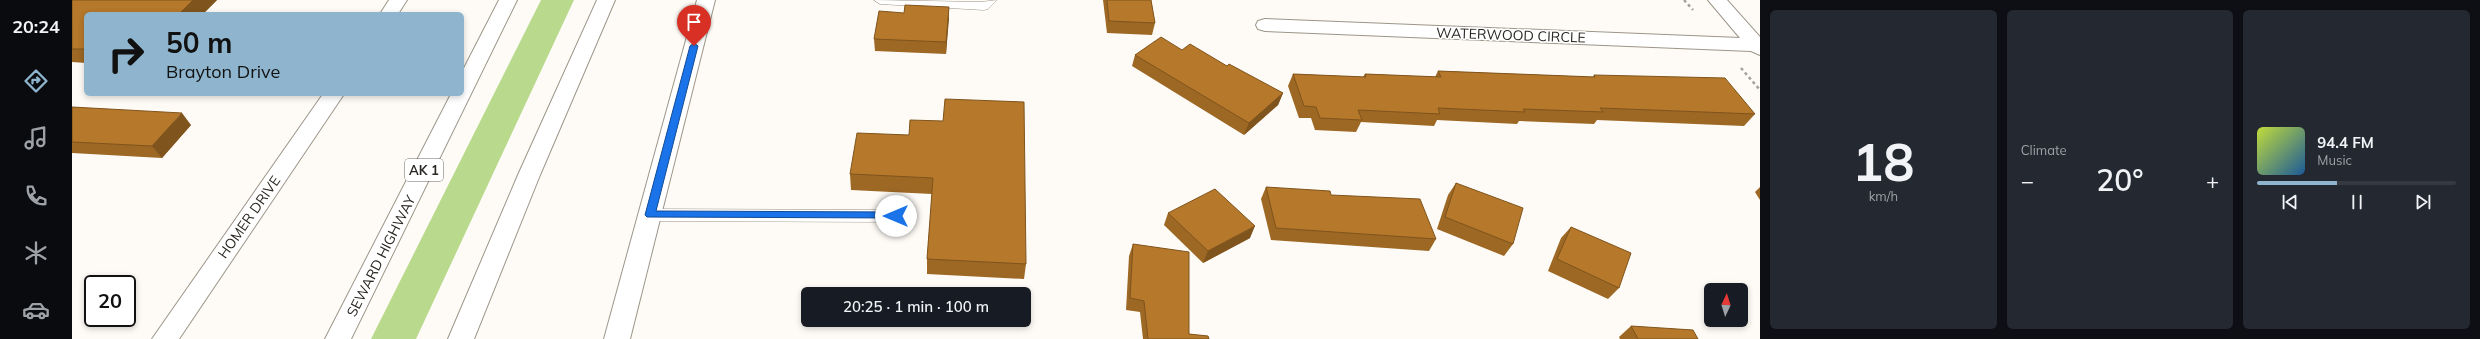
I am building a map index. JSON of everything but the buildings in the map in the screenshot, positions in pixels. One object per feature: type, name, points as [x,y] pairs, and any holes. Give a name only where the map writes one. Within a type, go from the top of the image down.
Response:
[{"type":"main road","points":[[389,12],[398,0]]},
{"type":"main road","name":"SEWARD HIGHWAY","points":[[464,88],[508,0]]},
{"type":"main road","points":[[461,339],[529,175],[606,0]]},
{"type":"main road","points":[[529,175],[622,0]]},
{"type":"main road","points":[[617,339],[706,0]]},
{"type":"main road","points":[[1717,0],[1759,46]]},
{"type":"main road","name":"WATERWOOD CIRCLE","points":[[1265,25],[1759,46]]},
{"type":"main road","name":"HOMER DRIVE","points":[[165,339],[333,96]]},
{"type":"main road","name":"SEWARD HIGHWAY","points":[[338,339],[460,96]]},
{"type":"lane","points":[[880,0],[984,6],[990,0]]},
{"type":"lane","points":[[650,215],[896,216]]},
{"type":"green space","points":[[541,0],[574,0],[416,339],[371,339]]},
{"type":"route","points":[[694,46],[650,215],[896,216]]}]
